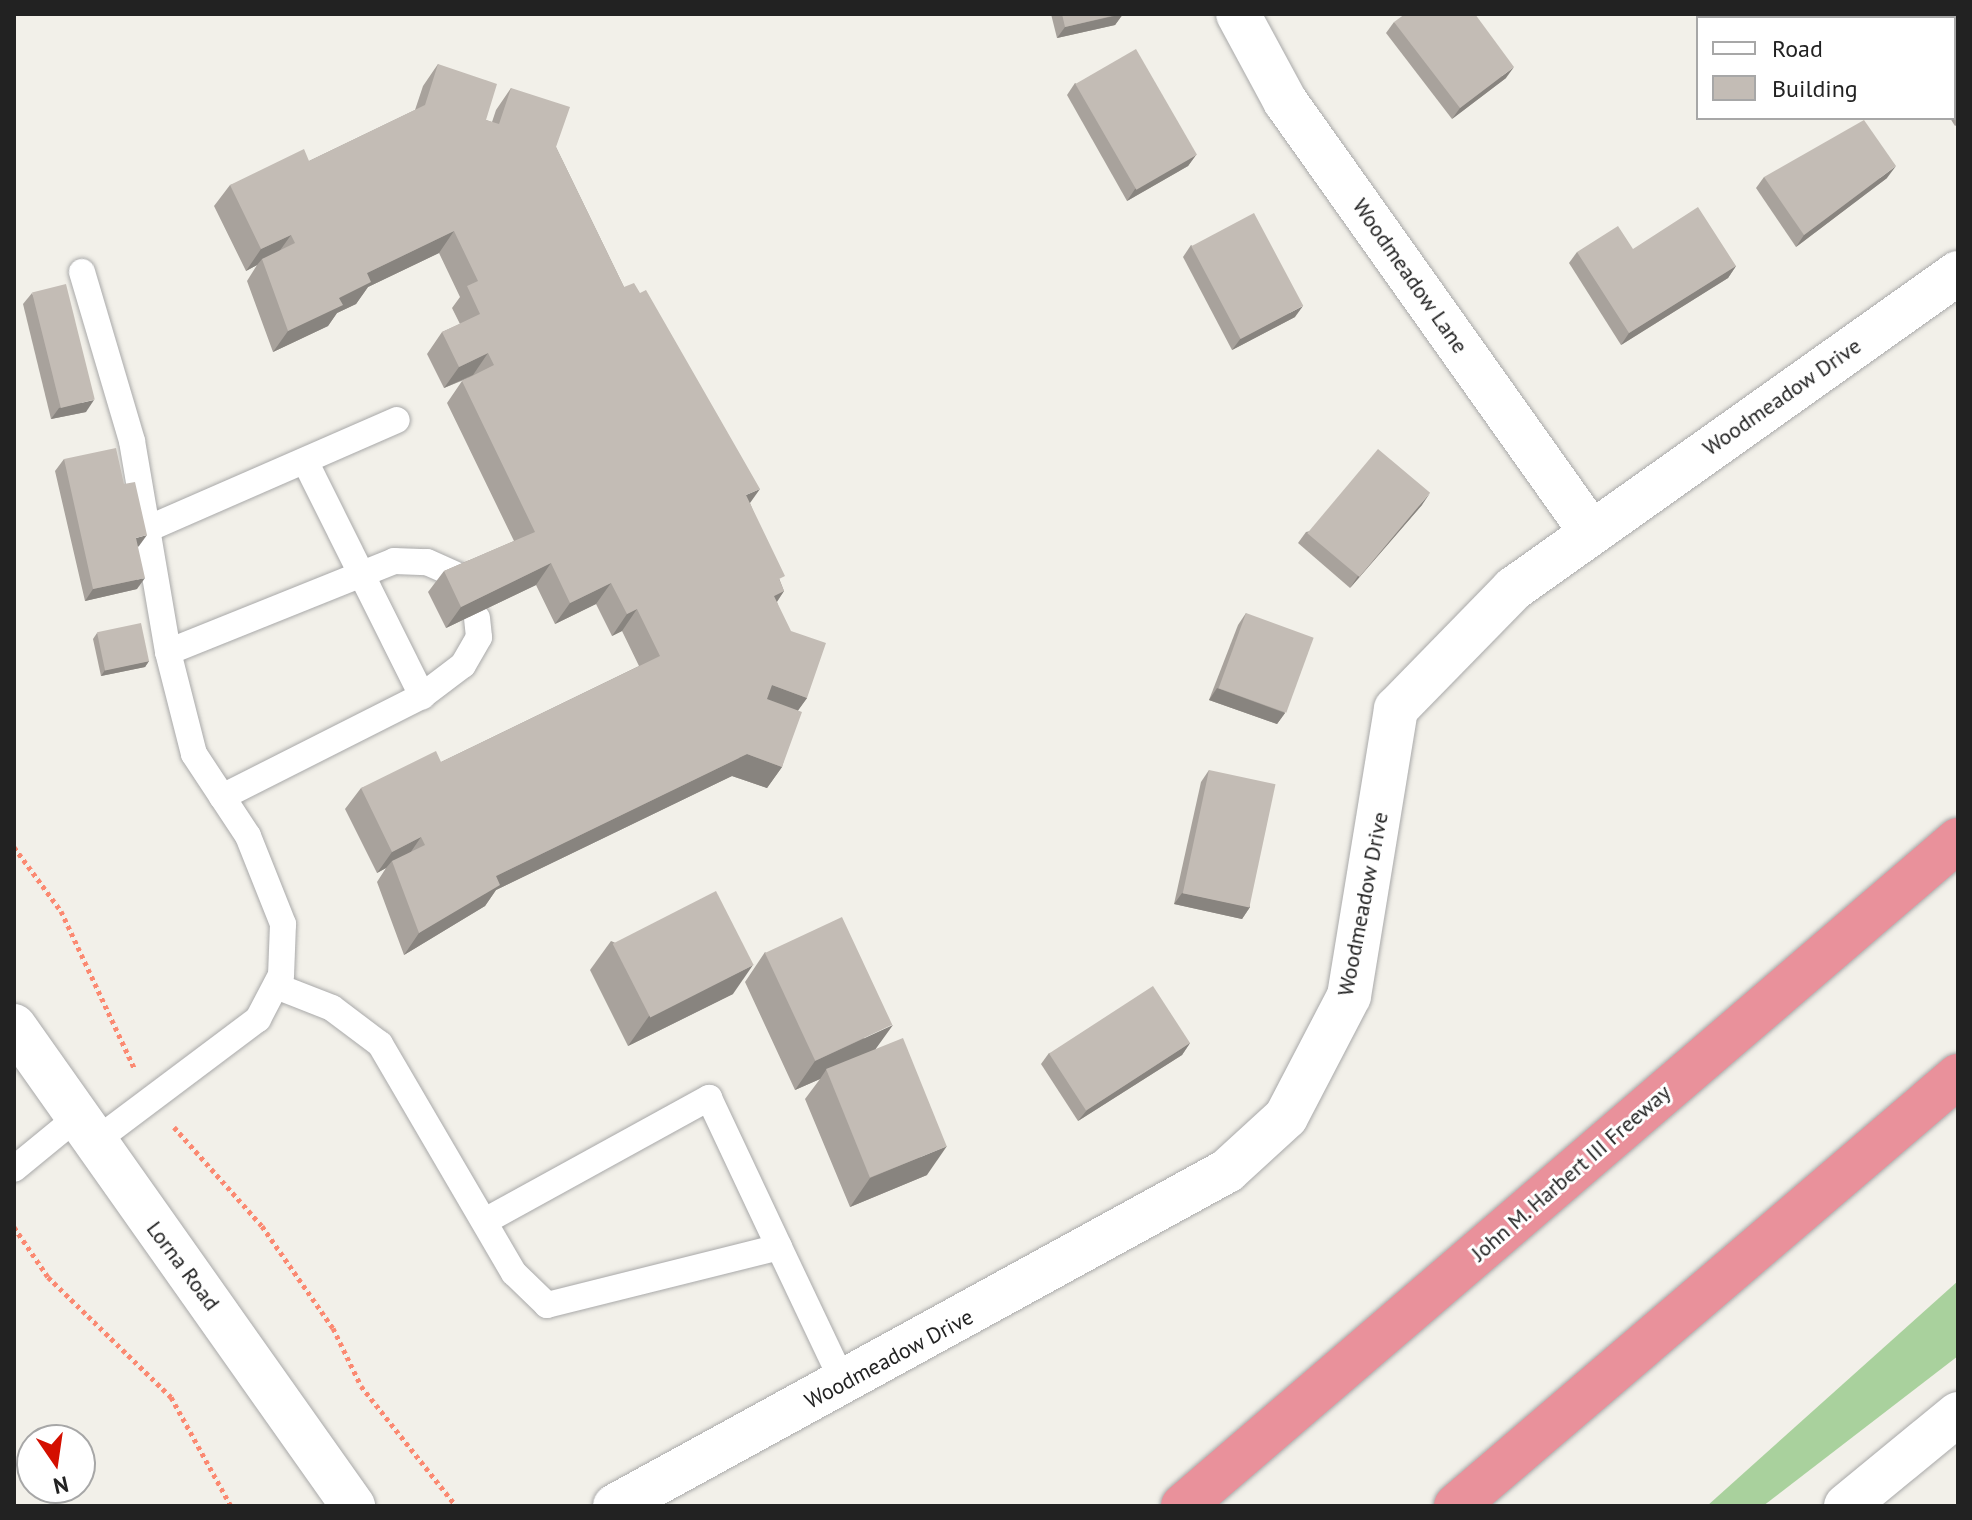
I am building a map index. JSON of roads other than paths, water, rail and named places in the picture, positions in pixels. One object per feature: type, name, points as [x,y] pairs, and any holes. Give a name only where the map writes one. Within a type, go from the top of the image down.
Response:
[{"type":"highway","name":"John M. Harbert III Freeway","points":[[1183,1506],[1958,840]]},
{"type":"highway","points":[[1456,1506],[1958,1076]]},
{"type":"street","name":"Woodmeadow Lane","points":[[1238,14],[1285,101],[1591,532]]},
{"type":"street","name":"Woodmeadow Drive","points":[[615,1506],[844,1384],[1227,1171],[1286,1117],[1349,996],[1396,709],[1513,589],[1958,273]]},
{"type":"street","name":"Lorna Road","points":[[14,1026],[84,1130],[353,1506]]},
{"type":"street","points":[[1846,1506],[1958,1414]]},
{"type":"lane","points":[[14,1169],[84,1130],[151,1100],[258,1019],[276,986],[283,924],[248,836],[194,754],[168,652],[152,527],[82,272]]},
{"type":"lane","points":[[152,527],[397,420]]},
{"type":"lane","points":[[305,461],[362,570],[422,696]]},
{"type":"lane","points":[[168,652],[246,625],[362,570],[427,562],[460,577]]},
{"type":"lane","points":[[222,797],[422,696],[463,665],[479,637],[477,618]]},
{"type":"lane","points":[[276,986],[332,1008],[380,1044],[514,1273],[547,1305],[779,1247]]},
{"type":"lane","points":[[485,1221],[709,1098],[844,1384]]}]
